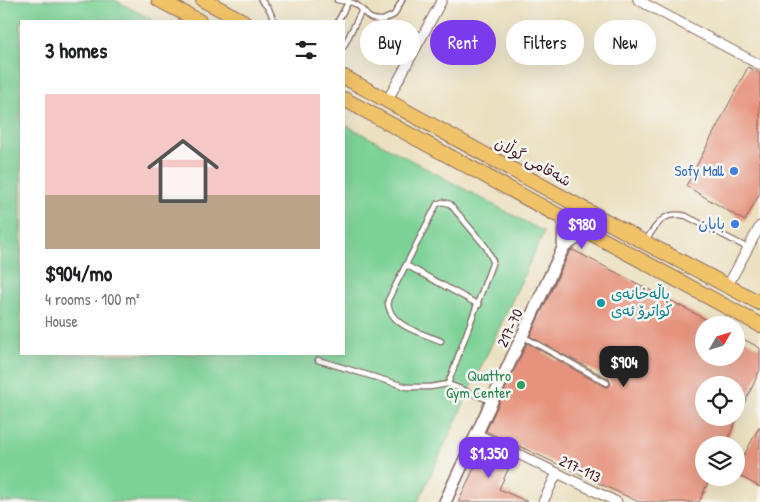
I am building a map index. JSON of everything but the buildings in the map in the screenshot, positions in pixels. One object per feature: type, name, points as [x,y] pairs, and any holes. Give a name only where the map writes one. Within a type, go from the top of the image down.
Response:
[{"type":"main road","points":[[159,0],[197,20]]},
{"type":"main road","points":[[203,0],[241,20]]},
{"type":"main road","name":"شەقامی گوڵان","points":[[345,78],[644,242],[760,303]]},
{"type":"main road","points":[[345,100],[760,325]]},
{"type":"street","points":[[387,101],[442,0]]},
{"type":"street","points":[[638,0],[760,65]]},
{"type":"street","name":"217-70","points":[[444,502],[564,248],[564,224],[561,216]]},
{"type":"street","points":[[728,286],[760,226]]},
{"type":"street","points":[[564,248],[584,234],[593,233]]},
{"type":"street","name":"217-113","points":[[477,434],[617,502]]},
{"type":"street","points":[[543,502],[556,473]]},
{"type":"lane","points":[[261,0],[269,9],[274,20]]},
{"type":"lane","points":[[337,0],[356,4],[367,17],[383,20],[394,15],[402,0]]},
{"type":"lane","points":[[339,20],[349,2]]},
{"type":"lane","points":[[345,44],[362,10]]},
{"type":"lane","points":[[441,341],[397,322],[390,314],[387,306],[388,300],[437,204],[443,202],[450,204],[486,247],[493,262],[479,305],[448,384]]},
{"type":"lane","points":[[644,242],[666,216],[675,213],[686,216],[748,248]]},
{"type":"lane","points":[[406,265],[479,305]]},
{"type":"lane","points":[[522,336],[607,383]]},
{"type":"lane","points":[[318,360],[407,387],[430,388],[448,384],[492,402]]},
{"type":"green space","points":[[0,0],[115,0],[152,20],[20,20],[20,355],[345,355],[345,125],[544,232],[418,502],[0,502]]},
{"type":"place","name":"Sofy Mall","points":[[734,171]]},
{"type":"place","name":"بابان","points":[[735,224]]},
{"type":"place","name":"باڵەخانەی کواترۆ ئەی","points":[[601,303]]},
{"type":"place","name":"Quattro Gym Center","points":[[521,385]]}]
